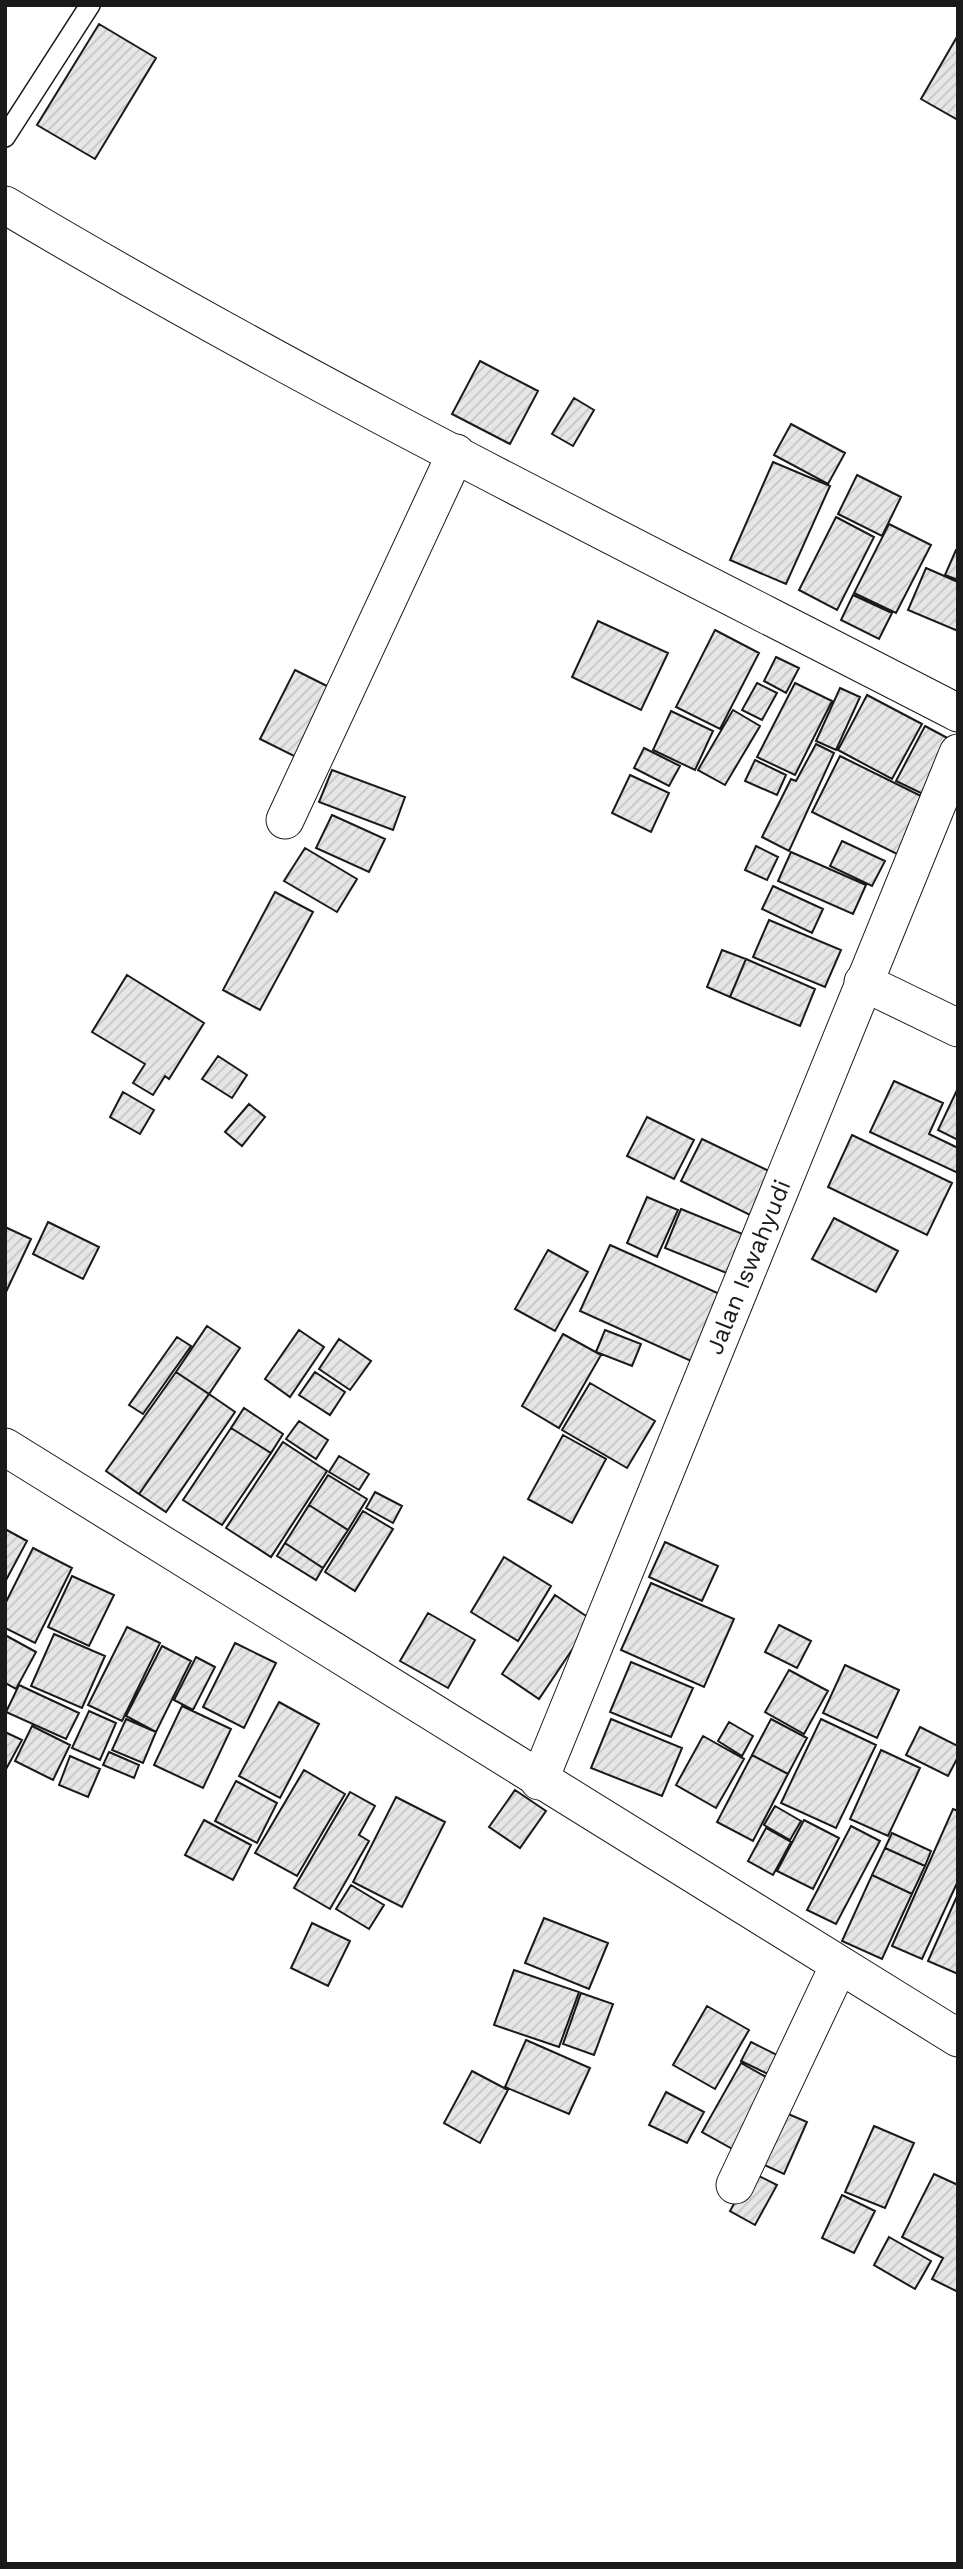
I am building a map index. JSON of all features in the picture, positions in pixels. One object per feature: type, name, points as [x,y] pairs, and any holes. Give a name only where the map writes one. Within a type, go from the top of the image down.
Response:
[{"type":"street","points":[[5,205],[122,275],[456,453],[958,713]]},
{"type":"street","points":[[285,820],[456,453]]},
{"type":"street","name":"Jalan Iswahyudi","points":[[539,1781],[958,753]]},
{"type":"street","points":[[863,982],[958,1028]]},
{"type":"street","points":[[5,1447],[539,1781],[958,2038]]},
{"type":"street","points":[[735,2185],[839,1965]]},
{"type":"lane","points":[[5,137],[90,5]]},
{"type":"building","points":[[99,24],[156,58],[95,159],[37,125]]},
{"type":"building","points":[[958,35],[958,120],[921,99]]},
{"type":"building","points":[[480,361],[538,391],[510,444],[452,414]]},
{"type":"building","points":[[574,398],[594,410],[573,446],[552,434]]},
{"type":"building","points":[[791,424],[845,453],[828,484],[774,455]]},
{"type":"building","points":[[773,462],[830,486],[786,584],[730,560]]},
{"type":"building","points":[[857,475],[901,497],[882,536],[838,514]]},
{"type":"building","points":[[836,517],[874,537],[837,610],[799,590]]},
{"type":"building","points":[[889,524],[931,545],[896,613],[854,593]]},
{"type":"building","points":[[958,550],[958,580],[945,575]]},
{"type":"building","points":[[926,568],[958,582],[958,631],[908,610]]},
{"type":"building","points":[[853,595],[892,613],[879,639],[841,620]]},
{"type":"building","points":[[598,621],[668,653],[641,710],[572,677]]},
{"type":"building","points":[[715,630],[759,653],[720,729],[676,707]]},
{"type":"building","points":[[776,657],[799,668],[786,693],[764,681]]},
{"type":"building","points":[[295,670],[341,693],[306,762],[260,739]]},
{"type":"building","points":[[757,683],[777,693],[762,720],[742,710]]},
{"type":"building","points":[[795,683],[832,701],[795,775],[757,757]]},
{"type":"building","points":[[840,688],[860,697],[836,750],[816,741]]},
{"type":"building","points":[[867,695],[922,724],[892,779],[838,750]]},
{"type":"building","points":[[733,710],[760,726],[725,785],[698,770]]},
{"type":"building","points":[[671,711],[713,731],[695,770],[653,750]]},
{"type":"building","points":[[925,726],[953,741],[925,795],[896,781]]},
{"type":"building","points":[[816,744],[834,753],[789,851],[762,837],[791,779],[796,781]]},
{"type":"building","points":[[644,748],[680,766],[669,786],[634,768]]},
{"type":"building","points":[[840,756],[927,799],[899,855],[812,812]]},
{"type":"building","points":[[755,760],[786,775],[777,795],[745,781]]},
{"type":"building","points":[[332,770],[405,797],[393,830],[319,802]]},
{"type":"building","points":[[630,775],[669,793],[651,832],[612,813]]},
{"type":"building","points":[[332,815],[385,839],[369,872],[316,848]]},
{"type":"building","points":[[842,841],[885,861],[872,886],[830,866]]},
{"type":"building","points":[[756,846],[778,857],[767,880],[745,870]]},
{"type":"building","points":[[305,848],[357,879],[337,912],[284,881]]},
{"type":"building","points":[[791,852],[866,885],[853,914],[778,881]]},
{"type":"building","points":[[773,886],[823,909],[812,933],[762,909]]},
{"type":"building","points":[[275,892],[313,912],[260,1010],[223,990]]},
{"type":"building","points":[[769,920],[841,950],[825,987],[753,957]]},
{"type":"building","points":[[722,950],[746,959],[730,997],[707,987]]},
{"type":"building","points":[[746,959],[815,989],[800,1026],[730,997]]},
{"type":"building","points":[[127,975],[204,1023],[169,1079],[165,1076],[153,1095],[133,1083],[145,1064],[92,1032]]},
{"type":"building","points":[[218,1056],[247,1075],[232,1098],[202,1079]]},
{"type":"building","points":[[894,1081],[943,1103],[929,1134],[958,1148],[958,1173],[870,1132]]},
{"type":"building","points":[[958,1088],[958,1140],[938,1130]]},
{"type":"building","points":[[123,1092],[154,1110],[140,1134],[110,1117]]},
{"type":"building","points":[[249,1104],[265,1117],[242,1146],[225,1132]]},
{"type":"building","points":[[647,1117],[694,1140],[674,1179],[627,1156]]},
{"type":"building","points":[[852,1135],[952,1183],[927,1235],[828,1187]]},
{"type":"building","points":[[702,1139],[773,1173],[752,1216],[681,1181]]},
{"type":"building","points":[[647,1197],[678,1210],[657,1257],[627,1243]]},
{"type":"building","points":[[681,1209],[750,1237],[734,1276],[665,1248]]},
{"type":"building","points":[[834,1218],[898,1251],[876,1292],[812,1259]]},
{"type":"building","points":[[48,1222],[99,1247],[83,1279],[33,1254]]},
{"type":"building","points":[[5,1227],[31,1239],[5,1294]]},
{"type":"building","points":[[610,1245],[722,1295],[691,1361],[580,1311]]},
{"type":"building","points":[[548,1250],[588,1272],[555,1331],[515,1309]]},
{"type":"building","points":[[207,1326],[240,1348],[209,1394],[176,1372]]},
{"type":"building","points":[[299,1330],[324,1347],[290,1397],[265,1379]]},
{"type":"building","points":[[605,1330],[641,1344],[632,1366],[596,1352]]},
{"type":"building","points":[[563,1334],[601,1355],[559,1428],[522,1406]]},
{"type":"building","points":[[177,1337],[191,1346],[143,1414],[129,1405]]},
{"type":"building","points":[[339,1339],[371,1361],[350,1390],[319,1369]]},
{"type":"building","points":[[176,1372],[209,1394],[139,1494],[106,1471]]},
{"type":"building","points":[[315,1372],[345,1392],[330,1415],[299,1395]]},
{"type":"building","points":[[590,1383],[655,1421],[627,1468],[562,1430]]},
{"type":"building","points":[[209,1394],[235,1412],[166,1512],[139,1494]]},
{"type":"building","points":[[244,1408],[283,1434],[271,1453],[231,1428]]},
{"type":"building","points":[[299,1421],[328,1440],[316,1459],[286,1439]]},
{"type":"building","points":[[231,1428],[271,1453],[222,1525],[183,1500]]},
{"type":"building","points":[[563,1435],[606,1459],[572,1523],[528,1499]]},
{"type":"building","points":[[283,1442],[327,1471],[271,1557],[226,1528]]},
{"type":"building","points":[[339,1456],[369,1474],[359,1490],[329,1472]]},
{"type":"building","points":[[328,1475],[367,1499],[348,1530],[309,1505]]},
{"type":"building","points":[[375,1492],[402,1506],[393,1523],[366,1508]]},
{"type":"building","points":[[309,1505],[348,1530],[323,1568],[285,1543]]},
{"type":"building","points":[[363,1511],[393,1529],[355,1591],[325,1572]]},
{"type":"building","points":[[5,1529],[27,1541],[5,1582]]},
{"type":"building","points":[[665,1542],[718,1566],[702,1601],[649,1577]]},
{"type":"building","points":[[285,1543],[323,1568],[316,1580],[277,1556]]},
{"type":"building","points":[[33,1548],[72,1568],[35,1643],[5,1628],[5,1604]]},
{"type":"building","points":[[504,1557],[551,1586],[518,1641],[471,1612]]},
{"type":"building","points":[[72,1576],[114,1595],[89,1646],[48,1627]]},
{"type":"building","points":[[651,1583],[734,1619],[704,1687],[621,1650]]},
{"type":"building","points":[[555,1595],[592,1620],[539,1699],[502,1674]]},
{"type":"building","points":[[428,1613],[475,1640],[448,1688],[400,1661]]},
{"type":"building","points":[[779,1625],[811,1641],[797,1668],[765,1652]]},
{"type":"building","points":[[127,1627],[160,1643],[122,1721],[88,1705]]},
{"type":"building","points":[[54,1634],[105,1656],[82,1708],[31,1686]]},
{"type":"building","points":[[5,1635],[36,1652],[16,1689],[5,1683]]},
{"type":"building","points":[[235,1643],[276,1663],[244,1728],[203,1707]]},
{"type":"building","points":[[162,1646],[191,1661],[156,1732],[126,1716]]},
{"type":"building","points":[[196,1657],[215,1667],[193,1710],[174,1700]]},
{"type":"building","points":[[631,1662],[693,1688],[671,1737],[610,1712]]},
{"type":"building","points":[[845,1665],[899,1690],[877,1738],[823,1713]]},
{"type":"building","points":[[789,1670],[828,1691],[804,1734],[765,1712]]},
{"type":"building","points":[[19,1685],[79,1713],[66,1739],[6,1712]]},
{"type":"building","points":[[279,1702],[319,1724],[280,1798],[239,1776]]},
{"type":"building","points":[[182,1706],[231,1729],[203,1788],[154,1765]]},
{"type":"building","points":[[89,1711],[116,1723],[100,1760],[72,1748]]},
{"type":"building","points":[[126,1719],[156,1732],[143,1763],[112,1750]]},
{"type":"building","points":[[611,1719],[682,1748],[662,1796],[591,1768]]},
{"type":"building","points":[[771,1719],[807,1738],[788,1774],[752,1755]]},
{"type":"building","points":[[821,1719],[876,1745],[836,1828],[781,1803]]},
{"type":"building","points":[[729,1722],[753,1736],[742,1756],[718,1741]]},
{"type":"building","points":[[32,1726],[70,1745],[53,1780],[15,1761]]},
{"type":"building","points":[[920,1727],[958,1746],[958,1757],[948,1776],[906,1755]]},
{"type":"building","points":[[5,1732],[22,1740],[5,1771]]},
{"type":"building","points":[[703,1736],[744,1759],[716,1808],[676,1785]]},
{"type":"building","points":[[881,1750],[920,1768],[888,1836],[850,1819]]},
{"type":"building","points":[[109,1752],[139,1765],[134,1778],[103,1765]]},
{"type":"building","points":[[752,1755],[788,1774],[753,1841],[717,1822]]},
{"type":"building","points":[[70,1756],[100,1769],[88,1797],[59,1785]]},
{"type":"building","points":[[304,1770],[345,1794],[297,1876],[255,1853]]},
{"type":"building","points":[[236,1781],[277,1803],[257,1843],[215,1821]]},
{"type":"building","points":[[515,1790],[546,1811],[520,1848],[489,1827]]},
{"type":"building","points":[[350,1792],[375,1806],[359,1835],[369,1841],[330,1909],[294,1888]]},
{"type":"building","points":[[396,1797],[445,1822],[402,1907],[353,1882]]},
{"type":"building","points":[[775,1806],[801,1821],[790,1840],[764,1825]]},
{"type":"building","points":[[953,1809],[958,1811],[958,1881],[922,1959],[892,1946]]},
{"type":"building","points":[[204,1820],[251,1845],[233,1880],[185,1855]]},
{"type":"building","points":[[804,1820],[839,1838],[813,1889],[777,1871]]},
{"type":"building","points":[[851,1826],[880,1841],[836,1924],[807,1910]]},
{"type":"building","points":[[766,1828],[791,1842],[773,1875],[748,1861]]},
{"type":"building","points":[[892,1833],[931,1851],[925,1866],[885,1848]]},
{"type":"building","points":[[885,1848],[925,1866],[912,1894],[872,1875]]},
{"type":"building","points":[[872,1875],[912,1894],[882,1959],[842,1941]]},
{"type":"building","points":[[351,1885],[384,1905],[369,1929],[336,1909]]},
{"type":"building","points":[[958,1894],[958,1974],[928,1961]]},
{"type":"building","points":[[544,1918],[608,1943],[589,1989],[525,1963]]},
{"type":"building","points":[[312,1923],[350,1941],[328,1986],[291,1968]]},
{"type":"building","points":[[514,1970],[579,1992],[559,2047],[494,2025]]},
{"type":"building","points":[[581,1993],[613,2004],[594,2055],[563,2044]]},
{"type":"building","points":[[707,2006],[749,2030],[715,2089],[673,2065]]},
{"type":"building","points":[[526,2040],[590,2068],[569,2114],[505,2087]]},
{"type":"building","points":[[751,2042],[785,2059],[776,2078],[741,2061]]},
{"type":"building","points":[[741,2063],[775,2082],[736,2151],[702,2132]]},
{"type":"building","points":[[472,2071],[508,2090],[480,2143],[444,2123]]},
{"type":"building","points":[[666,2092],[704,2112],[687,2143],[649,2125]]},
{"type":"building","points":[[779,2110],[807,2122],[784,2174],[756,2161]]},
{"type":"building","points":[[874,2126],[914,2143],[885,2208],[845,2192]]},
{"type":"building","points":[[751,2172],[777,2185],[755,2225],[730,2211]]},
{"type":"building","points":[[934,2174],[958,2185],[958,2292],[932,2279],[943,2258],[902,2237]]},
{"type":"building","points":[[842,2195],[875,2211],[854,2253],[822,2238]]},
{"type":"building","points":[[889,2237],[931,2261],[915,2289],[874,2265]]}]
